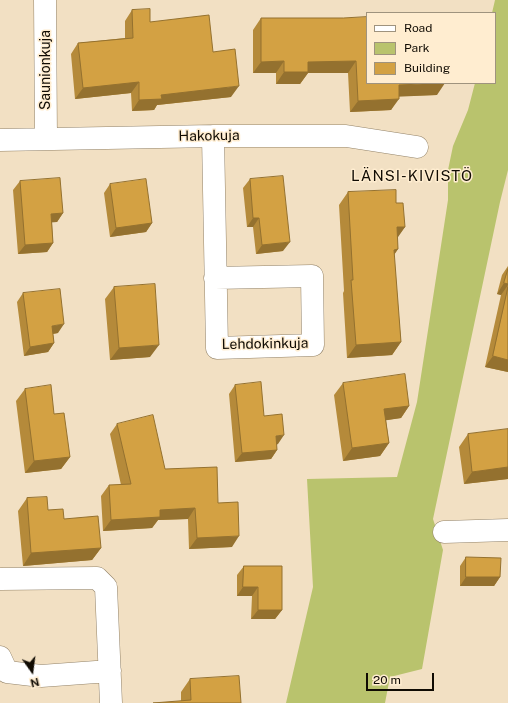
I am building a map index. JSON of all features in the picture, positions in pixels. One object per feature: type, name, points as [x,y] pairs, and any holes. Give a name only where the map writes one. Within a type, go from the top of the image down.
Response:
[{"type":"street","name":"Saunionkuja","points":[[45,0],[46,139]]},
{"type":"street","name":"Hakokuja","points":[[0,140],[213,136],[346,136],[417,147]]},
{"type":"street","name":"Lehdokinkuja","points":[[213,136],[215,278],[217,348],[313,345],[312,276],[215,278]]},
{"type":"street","points":[[444,532],[508,530]]},
{"type":"street","points":[[0,579],[97,578],[106,587],[111,703]]},
{"type":"street","points":[[0,657],[7,672],[41,676],[110,670]]},
{"type":"green space","points":[[495,0],[508,0],[508,170],[433,519],[443,550],[422,669],[390,677],[385,703],[286,703],[313,587],[307,479],[397,477],[417,402],[448,200],[448,170],[453,146],[468,110],[475,84],[496,84],[496,12],[492,12]]},
{"type":"building","points":[[150,9],[150,22],[209,15],[213,52],[235,49],[239,86],[161,95],[162,99],[139,100],[139,82],[83,88],[78,43],[133,38],[132,10]]},
{"type":"building","points":[[366,17],[366,84],[422,84],[399,85],[399,99],[358,101],[356,61],[308,62],[308,72],[284,72],[284,61],[261,62],[261,18]]},
{"type":"building","points":[[283,176],[290,242],[262,245],[259,218],[253,218],[250,179]]},
{"type":"building","points":[[60,178],[63,213],[51,214],[53,243],[25,245],[20,181]]},
{"type":"building","points":[[146,179],[152,223],[116,228],[110,184]]},
{"type":"building","points":[[396,190],[396,203],[403,203],[405,227],[397,227],[398,249],[394,250],[401,342],[356,345],[351,280],[353,280],[348,192]]},
{"type":"building","points":[[508,269],[508,284],[504,283]]},
{"type":"building","points":[[155,284],[159,345],[119,348],[114,287]]},
{"type":"building","points":[[508,287],[508,360],[493,356]]},
{"type":"building","points":[[60,289],[64,324],[52,326],[54,343],[30,347],[23,293]]},
{"type":"building","points":[[405,374],[409,406],[384,409],[389,443],[352,448],[343,383]]},
{"type":"building","points":[[261,382],[264,416],[282,414],[284,435],[276,436],[277,450],[242,453],[235,385]]},
{"type":"building","points":[[51,385],[54,414],[64,413],[70,457],[34,461],[25,389]]},
{"type":"building","points":[[153,415],[165,469],[217,467],[218,503],[238,502],[239,536],[197,538],[195,508],[160,510],[160,517],[111,520],[109,485],[131,484],[117,424]]},
{"type":"building","points":[[508,429],[508,467],[472,472],[468,434]]},
{"type":"building","points":[[47,497],[48,510],[63,509],[64,519],[98,516],[101,548],[31,553],[27,498]]},
{"type":"building","points":[[466,557],[501,558],[500,577],[466,577]]},
{"type":"building","points":[[244,566],[282,566],[282,610],[258,610],[258,587],[243,587]]},
{"type":"building","points":[[239,676],[241,703],[153,703],[191,700],[190,679]]},
{"type":"district","name":"LÄNSI-KIVISTÖ","points":[[412,176]]}]
